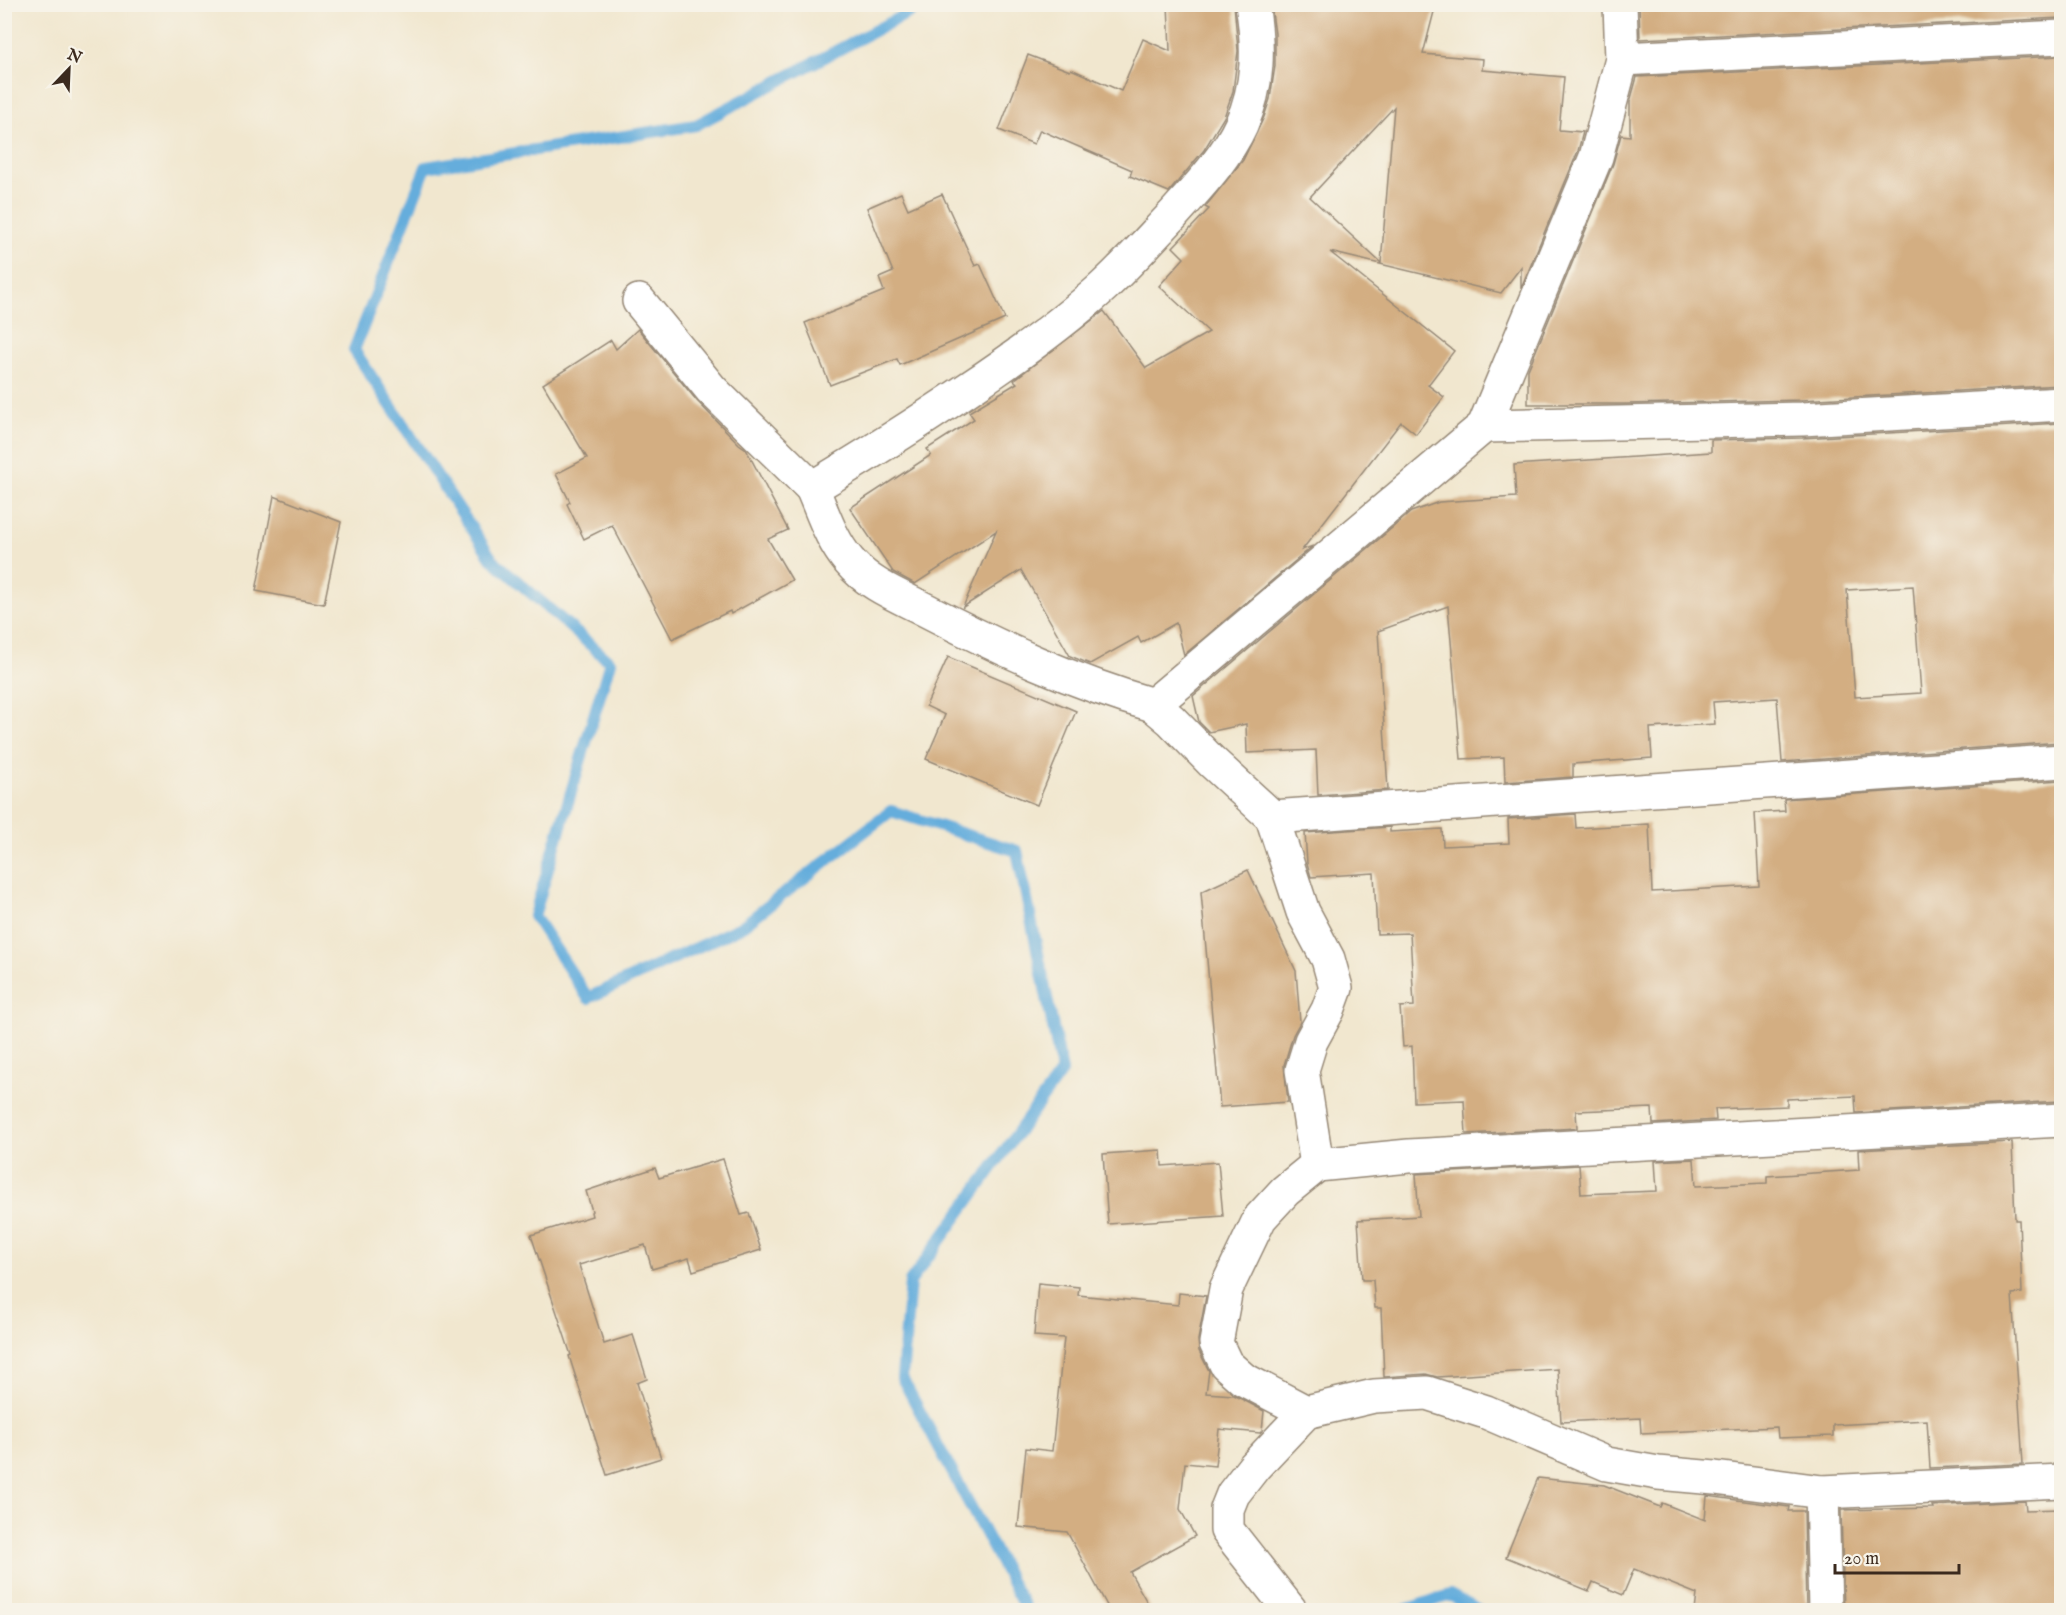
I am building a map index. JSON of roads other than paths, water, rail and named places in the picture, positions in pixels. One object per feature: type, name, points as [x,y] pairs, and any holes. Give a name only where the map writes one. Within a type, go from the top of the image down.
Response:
[{"type":"street","points":[[812,489],[895,438],[1056,326],[1103,287],[1191,195],[1227,149],[1241,125],[1251,96],[1256,77],[1256,44],[1252,4]]},
{"type":"street","points":[[1153,705],[1484,426],[1596,157],[1622,59],[1620,4]]},
{"type":"street","points":[[1622,59],[2061,38]]},
{"type":"street","points":[[639,301],[711,389],[812,489],[835,542],[850,562],[876,585],[1039,666],[1097,688],[1153,705],[1272,817],[1303,912],[1328,959],[1336,988],[1328,1010],[1311,1041],[1302,1070],[1317,1165]]},
{"type":"street","points":[[1484,426],[1802,419],[2061,404]]},
{"type":"street","points":[[1272,817],[2061,761]]},
{"type":"street","points":[[1306,1412],[1243,1379],[1226,1364],[1216,1342],[1226,1289],[1260,1218],[1285,1191],[1317,1165],[1421,1156],[2061,1120]]},
{"type":"street","points":[[1290,1611],[1227,1530],[1227,1509],[1233,1494],[1254,1467],[1306,1412],[1374,1396],[1427,1393],[1486,1412],[1606,1464],[1658,1473],[1822,1492],[2061,1481]]},
{"type":"street","points":[[1822,1492],[1825,1611]]},
{"type":"waterway","points":[[925,4],[696,125],[426,167],[354,350],[492,559],[610,662],[534,916],[588,998],[741,927],[891,811],[1017,851],[1062,1071],[910,1282],[902,1378],[1026,1610]]},
{"type":"waterway","points":[[1405,1610],[1450,1595],[1478,1610]]}]
